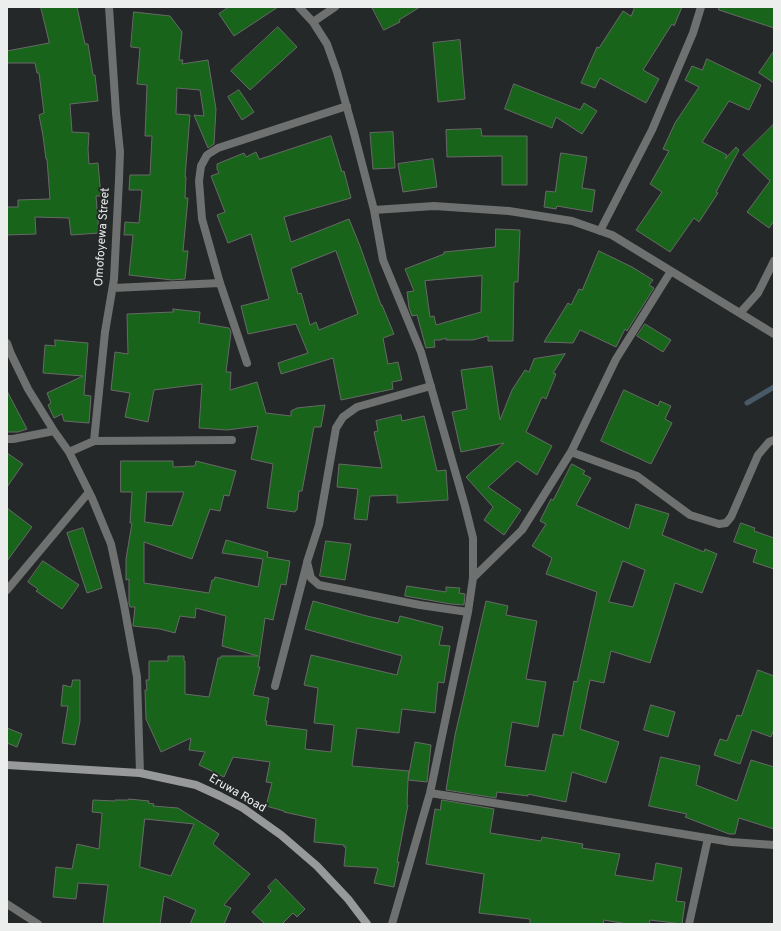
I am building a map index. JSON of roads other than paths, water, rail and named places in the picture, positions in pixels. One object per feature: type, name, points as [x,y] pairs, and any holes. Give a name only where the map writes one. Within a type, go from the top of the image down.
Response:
[{"type":"main road","name":"Eruwa Road","points":[[7,765],[140,774],[196,785],[243,808],[281,835],[317,866],[348,899],[367,924]]},
{"type":"street","name":"Omofoyewa Street","points":[[94,441],[105,332],[114,279],[120,152],[109,7]]},
{"type":"street","points":[[299,7],[313,22],[327,44],[337,72],[374,210],[383,260],[421,352],[473,538],[473,578],[468,612],[430,794],[392,924]]},
{"type":"street","points":[[313,22],[335,7]]},
{"type":"street","points":[[600,231],[652,130],[693,33],[701,7]]},
{"type":"street","points":[[247,363],[220,284],[202,219],[199,181],[201,166],[207,155],[218,148],[346,106]]},
{"type":"street","points":[[374,210],[434,206],[509,211],[572,221],[612,235],[774,334]]},
{"type":"street","points":[[740,313],[758,293],[774,261]]},
{"type":"street","points":[[473,578],[522,530],[571,452],[616,359],[671,271]]},
{"type":"street","points":[[113,288],[220,284]]},
{"type":"street","points":[[7,343],[28,389],[69,452],[92,498],[111,544],[137,677],[140,774]]},
{"type":"street","points":[[275,686],[307,562],[319,525],[336,428],[343,417],[357,407],[431,386]]},
{"type":"street","points":[[7,439],[54,431]]},
{"type":"street","points":[[69,452],[94,441],[232,440]]},
{"type":"street","points":[[571,452],[637,476],[690,515],[719,524],[726,523],[731,517],[758,455],[769,442],[774,440]]},
{"type":"street","points":[[7,590],[89,492]]},
{"type":"street","points":[[307,562],[311,578],[320,585],[420,605],[468,612]]},
{"type":"street","points":[[430,794],[534,809],[731,842],[774,845]]},
{"type":"street","points":[[689,924],[708,838]]},
{"type":"street","points":[[7,904],[38,924]]},
{"type":"waterway","points":[[747,403],[774,387]]}]
